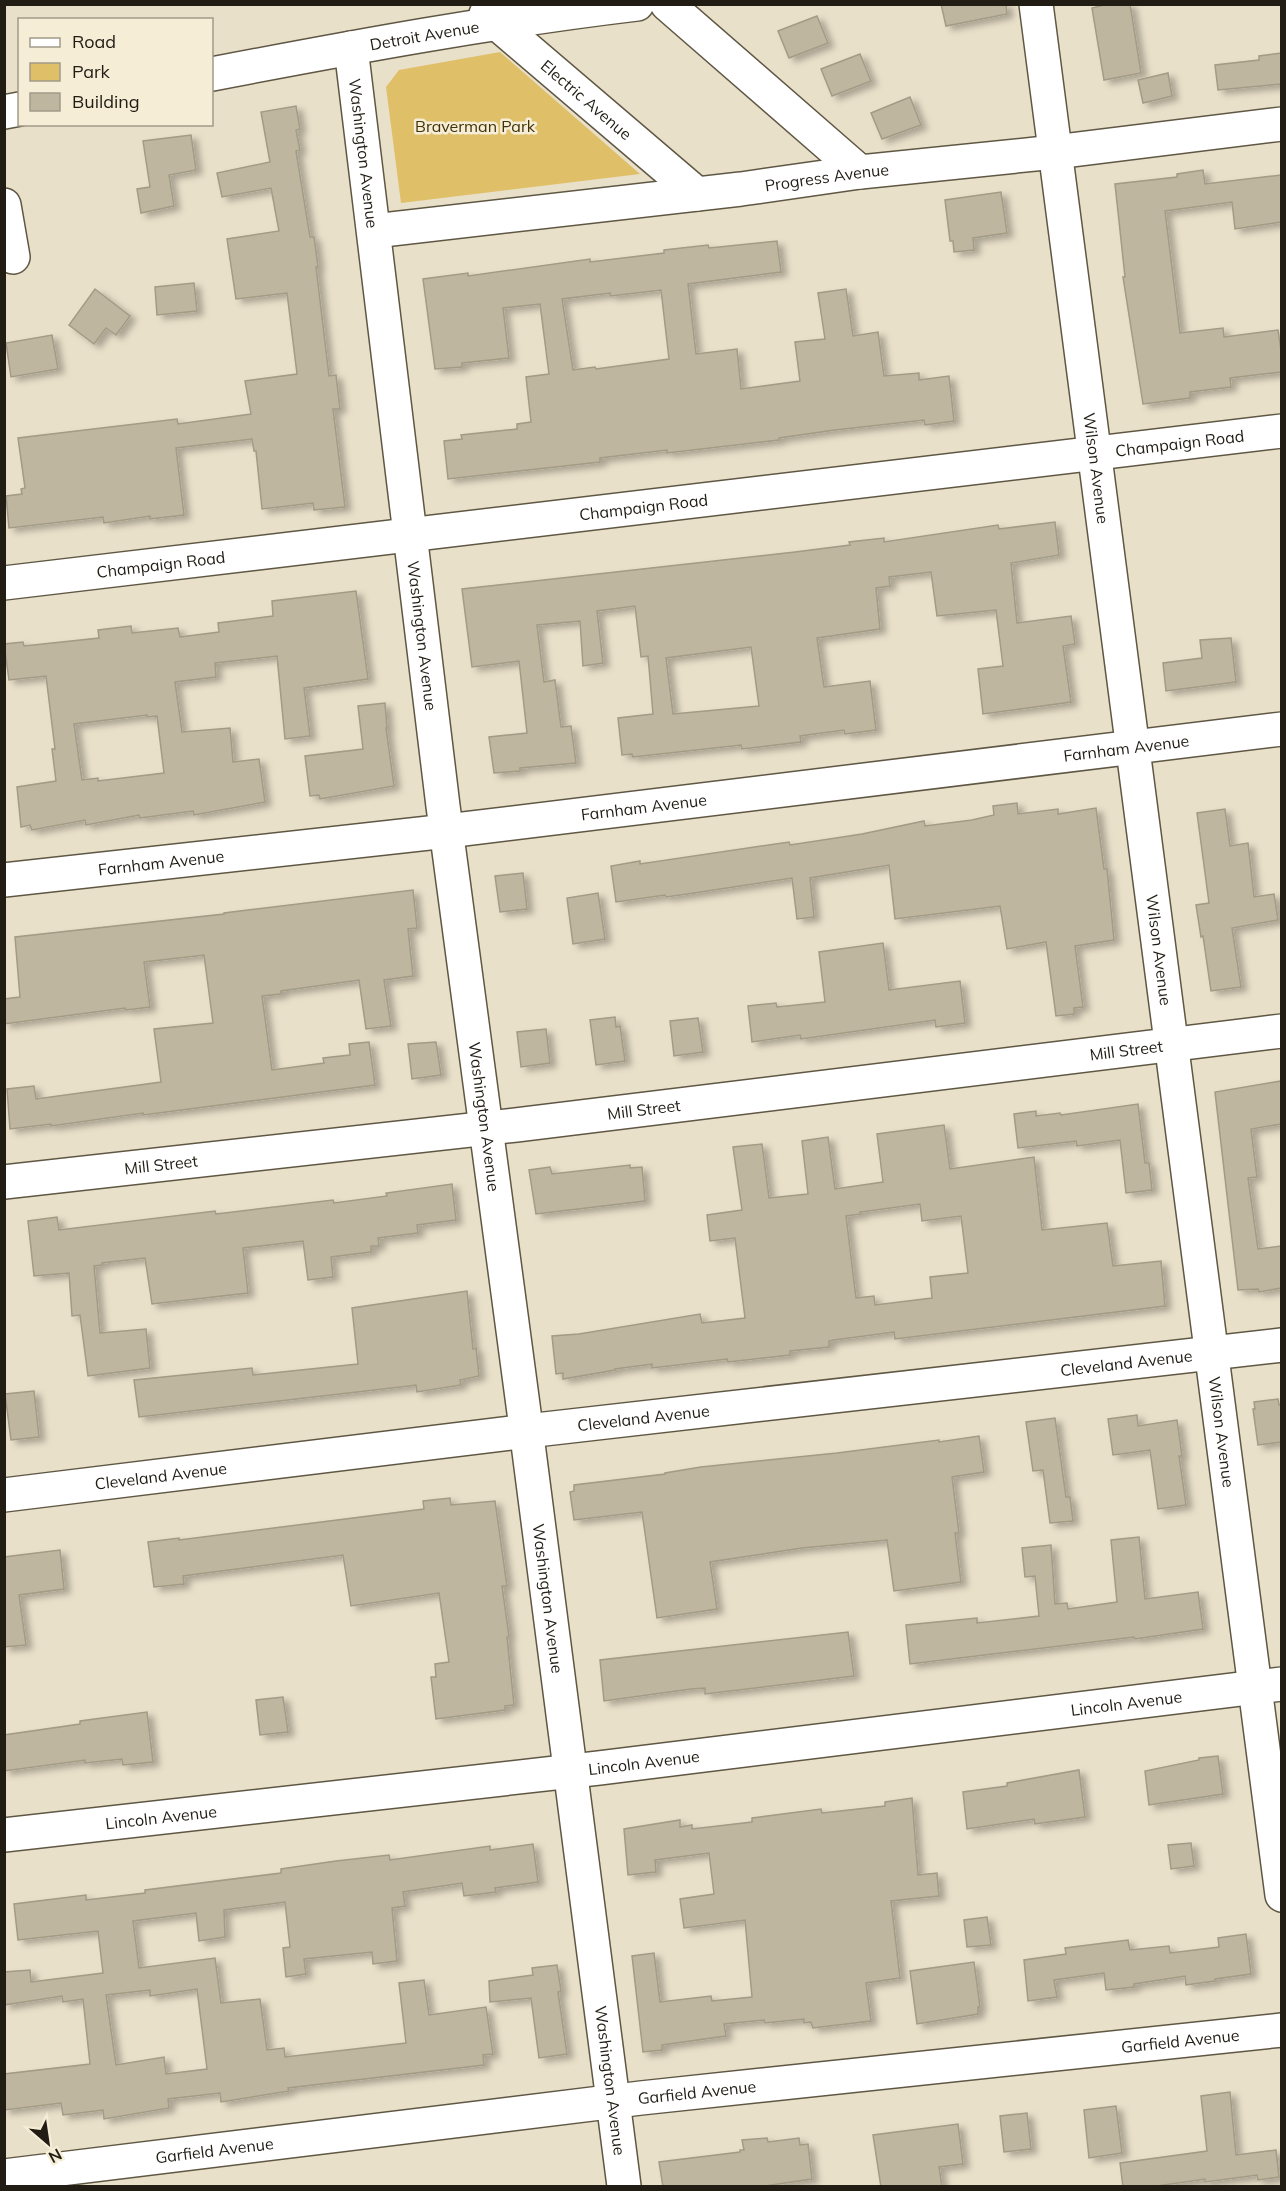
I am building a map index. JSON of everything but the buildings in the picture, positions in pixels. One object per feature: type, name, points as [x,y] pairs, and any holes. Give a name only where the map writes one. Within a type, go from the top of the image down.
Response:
[{"type":"street","name":"Detroit Avenue","points":[[213,74],[351,48],[486,14],[637,4]]},
{"type":"street","points":[[667,4],[860,172]]},
{"type":"street","name":"Wilson Avenue","points":[[1036,4],[1172,1043],[1210,1354],[1268,1686],[1281,1895]]},
{"type":"street","name":"Electric Avenue","points":[[486,14],[697,194]]},
{"type":"street","name":"Washington Avenue","points":[[351,48],[447,831],[624,2187]]},
{"type":"street","name":"Progress Avenue","points":[[374,231],[1281,124]]},
{"type":"street","points":[[4,205],[13,257]]},
{"type":"street","name":"Champaign Road","points":[[4,583],[1281,431]]},
{"type":"street","name":"Farnham Avenue","points":[[4,880],[447,831],[1281,729]]},
{"type":"street","name":"Mill Street","points":[[4,1182],[487,1128],[1281,1030]]},
{"type":"street","name":"Cleveland Avenue","points":[[4,1495],[526,1431],[1281,1345]]},
{"type":"street","name":"Lincoln Avenue","points":[[4,1835],[1268,1686]]},
{"type":"street","name":"Garfield Avenue","points":[[4,2176],[613,2102],[1281,2030]]},
{"type":"green space","name":"Braverman Park","points":[[500,52],[640,174],[401,203],[386,87],[399,70]]}]
